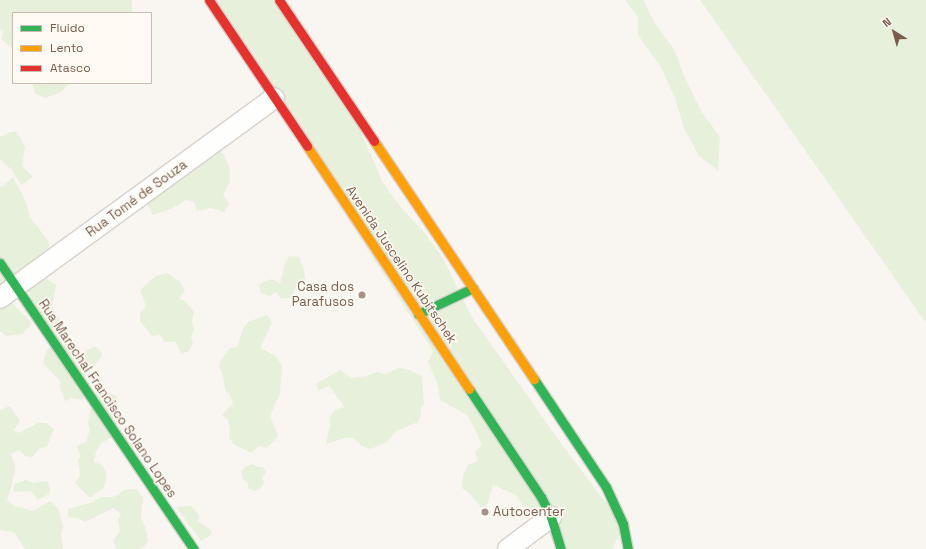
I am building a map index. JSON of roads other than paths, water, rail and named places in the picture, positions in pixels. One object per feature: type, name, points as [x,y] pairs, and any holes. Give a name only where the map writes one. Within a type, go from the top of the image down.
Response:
[{"type":"main road","name":"Avenida Juscelino Kubitschek","points":[[208,0],[541,497],[551,517],[561,549]]},
{"type":"main road","points":[[279,0],[606,487],[622,524],[628,549]]},
{"type":"main road","name":"Rua Marechal Francisco Solano Lopes","points":[[0,263],[194,549]]},
{"type":"main road","points":[[418,314],[473,288]]},
{"type":"street","name":"Rua Tomé de Souza","points":[[0,298],[274,98]]},
{"type":"street","points":[[508,549],[551,517]]},
{"type":"place","name":"Casa dos Parafusos","points":[[362,295]]},
{"type":"place","name":"Autocenter","points":[[485,512]]}]
